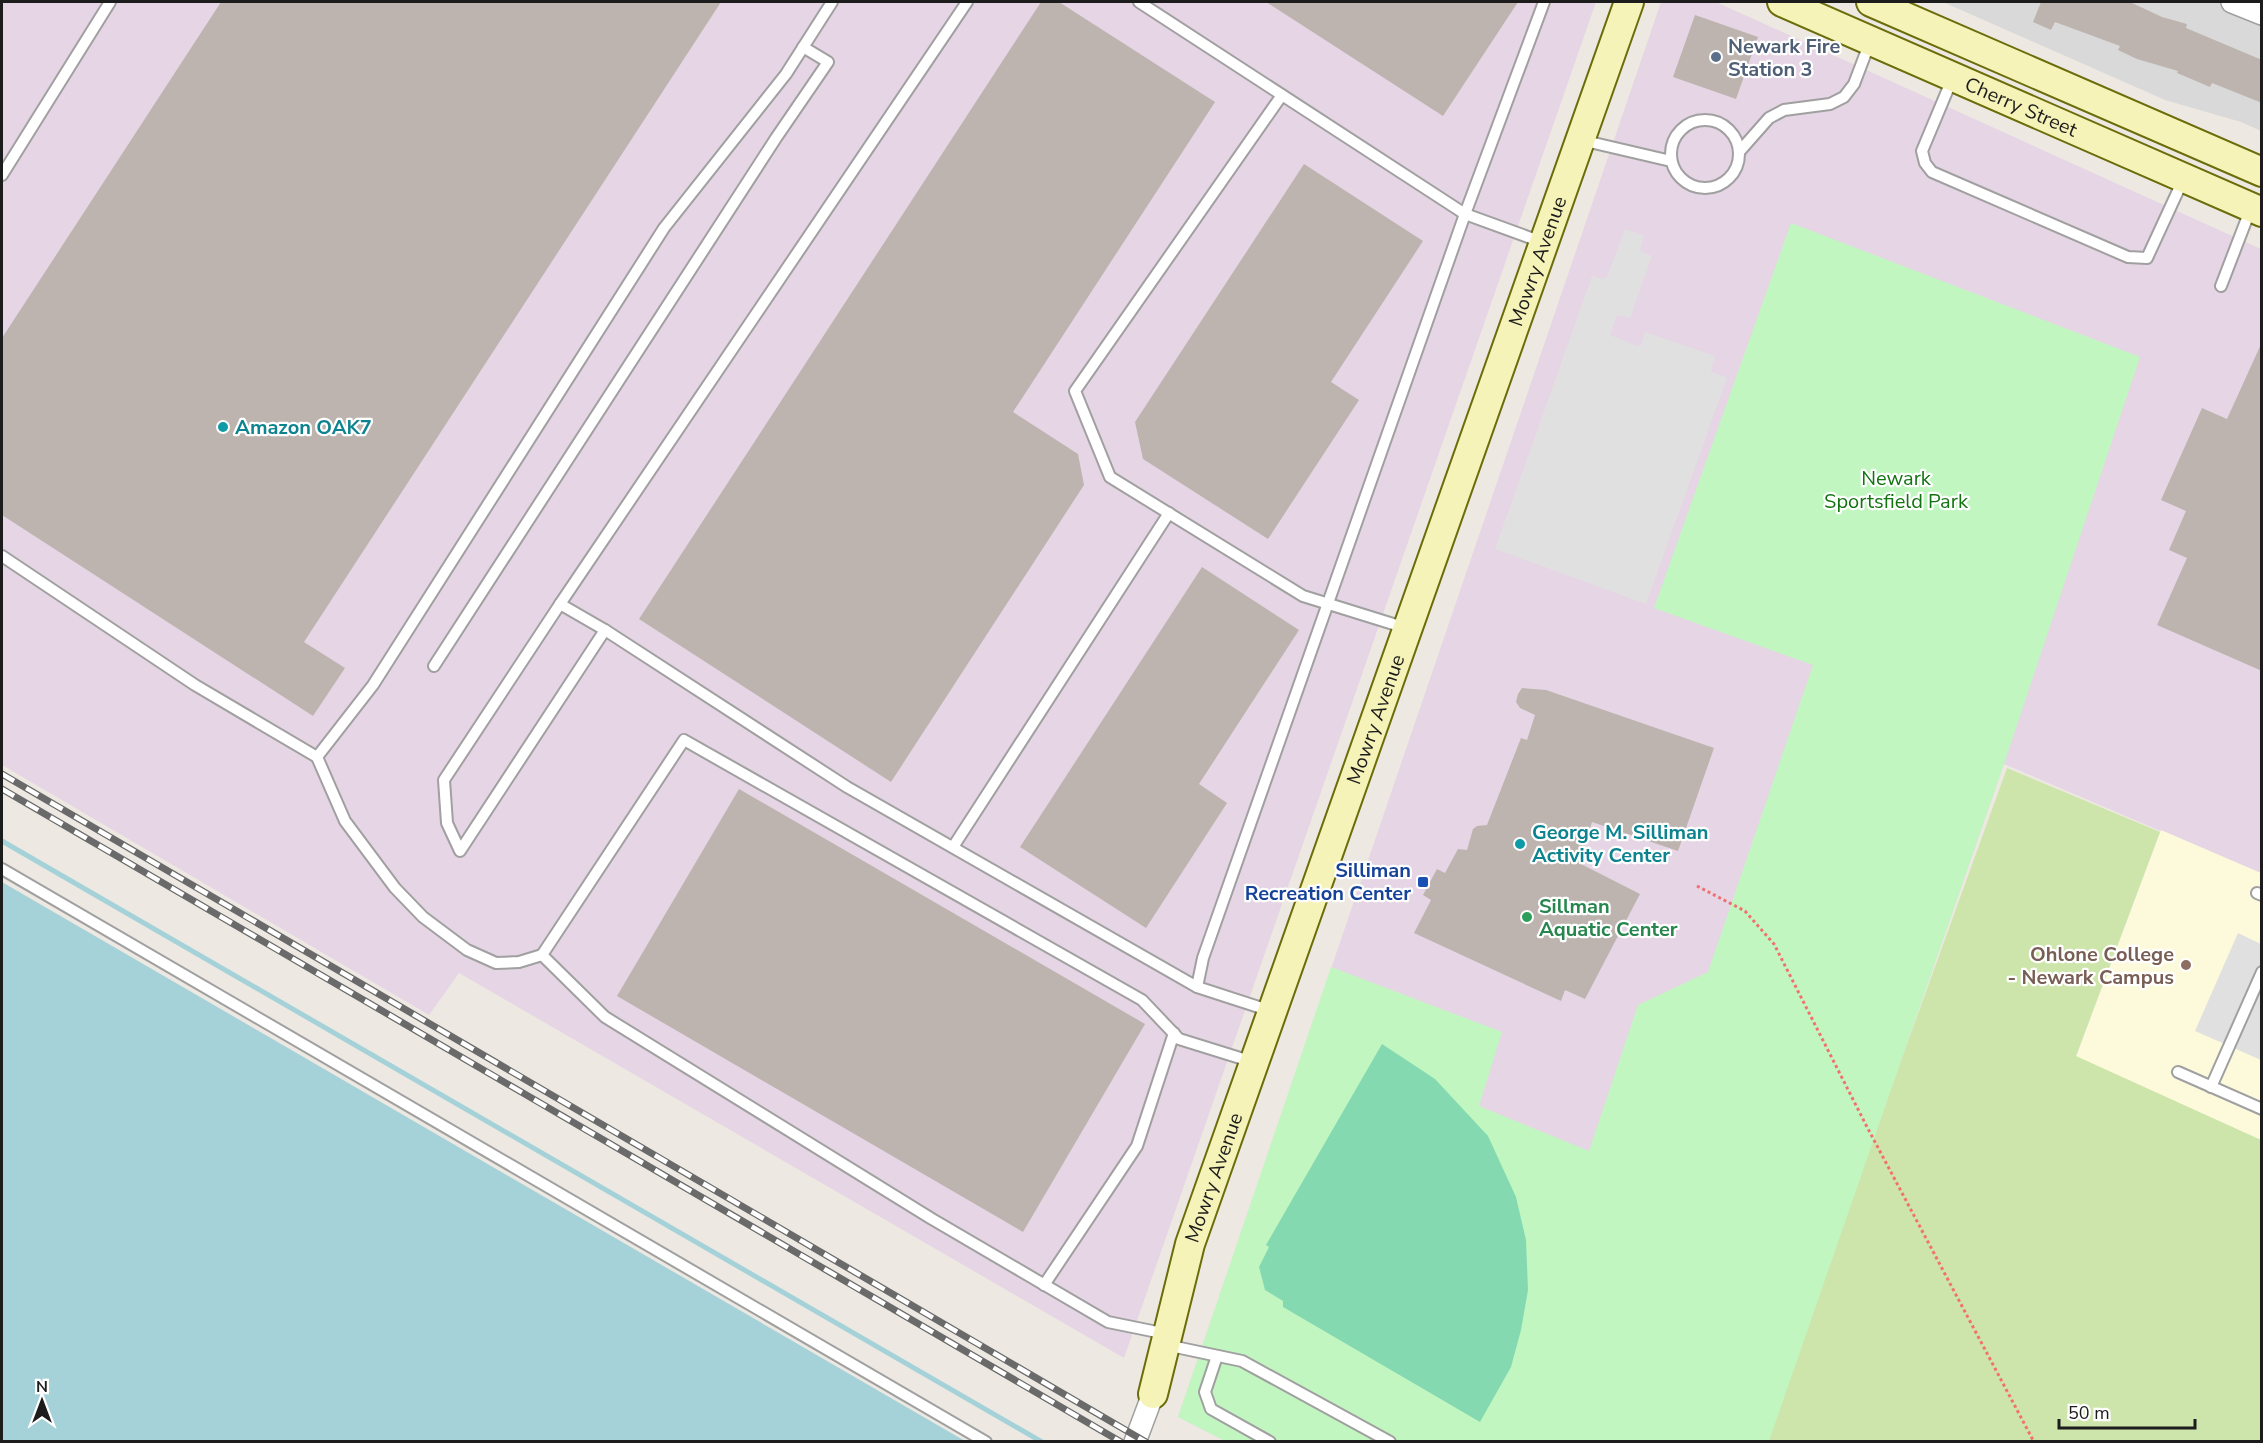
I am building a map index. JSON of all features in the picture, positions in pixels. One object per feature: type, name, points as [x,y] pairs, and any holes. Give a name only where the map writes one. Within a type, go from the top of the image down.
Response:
[{"type":"main road","name":"Mowry Avenue","points":[[1153,1394],[1190,1244],[1629,2]]},
{"type":"main road","name":"Cherry Street","points":[[1782,2],[2256,210]]},
{"type":"main road","name":"Cherry Street","points":[[1871,2],[2254,170]]},
{"type":"main road","points":[[2196,184],[2237,179],[2254,170]]},
{"type":"street","points":[[2232,2],[2262,14]]},
{"type":"street","name":"Mowry Avenue","points":[[1135,1442],[1153,1394]]},
{"type":"lane","points":[[2,175],[110,2]]},
{"type":"lane","points":[[317,757],[374,685],[664,228],[786,74],[832,2]]},
{"type":"lane","points":[[605,630],[460,851],[447,823],[444,780],[560,604],[967,2]]},
{"type":"lane","points":[[1139,2],[1465,214],[1544,243]]},
{"type":"lane","points":[[1197,987],[1203,958],[1465,214],[1544,2]]},
{"type":"lane","points":[[1739,152],[1769,118],[1784,110],[1830,104],[1844,97],[1854,84],[1871,41]]},
{"type":"lane","points":[[434,666],[769,148],[828,62],[803,47]]},
{"type":"lane","points":[[1953,77],[1923,151],[1925,163],[1932,172],[2128,257],[2147,258],[2196,184]]},
{"type":"lane","points":[[1282,95],[1075,391],[1110,477],[1303,596],[1407,628]]},
{"type":"lane","points":[[1700,119],[1722,124],[1731,131],[1737,141],[1738,164],[1733,174],[1725,182],[1715,187],[1692,186],[1675,171],[1671,161],[1670,150],[1673,139],[1680,129],[1700,119]]},
{"type":"lane","points":[[1580,140],[1671,161]]},
{"type":"lane","points":[[2221,286],[2256,210]]},
{"type":"lane","points":[[953,847],[1169,513]]},
{"type":"lane","points":[[2,556],[195,685],[317,757],[345,821],[396,888],[423,917],[467,950],[496,963],[519,962],[542,955],[684,740],[1142,1000],[1179,1039],[1254,1062]]},
{"type":"lane","points":[[560,604],[605,630],[847,787],[1197,987],[1272,1011]]},
{"type":"lane","points":[[2,869],[986,1442]]},
{"type":"lane","points":[[542,955],[605,1017],[933,1220],[1108,1322],[1217,1356],[1242,1361],[1390,1442]]},
{"type":"lane","points":[[2211,1087],[2262,972]]},
{"type":"lane","points":[[1044,1285],[1137,1146],[1174,1033]]},
{"type":"lane","points":[[2178,1072],[2262,1109]]},
{"type":"lane","points":[[1217,1356],[1205,1392],[1211,1408],[1270,1442]]},
{"type":"path","points":[[1697,886],[1744,911],[1774,944],[1872,1136],[2034,1442]]},
{"type":"shaded area","points":[[2,2],[1596,2],[1124,1358],[459,973],[429,1015],[2,765]]},
{"type":"shaded area","points":[[1661,2],[1716,2],[2261,249],[2261,874],[2004,764],[1769,1441],[1227,1442],[1178,1417]]},
{"type":"shaded area","points":[[1943,2],[2261,2],[2261,131],[2241,122],[2165,100]]},
{"type":"shaded area","points":[[1625,229],[1644,236],[1640,251],[1652,256],[1630,318],[1617,315],[1610,335],[1637,346],[1641,345],[1645,332],[1715,356],[1712,372],[1727,378],[1646,604],[1495,549],[1592,276],[1603,279],[1607,277]]},
{"type":"shaded area","name":"Ohlone College - Newark Campus","points":[[2161,830],[2261,873],[2261,1140],[2076,1057]]},
{"type":"shaded area","points":[[2238,933],[2261,944],[2261,1060],[2195,1031]]},
{"type":"green space","name":"Newark Sportsfield Park","points":[[1791,223],[2140,357],[2004,764],[1769,1441],[1227,1442],[1178,1417],[1331,967],[1502,1032],[1479,1106],[1589,1151],[1638,1005],[1708,972],[1813,665],[1654,608]]},
{"type":"green space","points":[[2007,768],[2160,832],[2076,1056],[2261,1140],[2261,1441],[1763,1442]]},
{"type":"green space","points":[[1382,1044],[1435,1079],[1488,1136],[1516,1197],[1526,1240],[1528,1290],[1511,1367],[1480,1422],[1283,1307],[1283,1301],[1265,1290],[1259,1267],[1269,1247],[1266,1245]]},
{"type":"water","points":[[2,882],[965,1441],[2,1441]]},
{"type":"building","name":"Amazon OAK7","points":[[221,2],[721,2],[304,642],[345,668],[313,716],[2,515],[2,338]]},
{"type":"building","points":[[1041,2],[1059,2],[1215,102],[1013,412],[1078,454],[1084,485],[891,782],[639,619]]},
{"type":"building","points":[[1266,2],[1518,2],[1443,116]]},
{"type":"building","points":[[2041,2],[2130,2],[2162,17],[2187,24],[2186,28],[2262,60],[2262,103],[2212,83],[2210,87],[2177,73],[2178,71],[2137,59],[2118,50],[2120,46],[2055,22],[2051,30],[2033,22]]},
{"type":"building","name":"Newark Fire Station 3","points":[[1695,15],[1758,37],[1736,99],[1673,77]]},
{"type":"building","points":[[1304,164],[1423,241],[1331,382],[1359,400],[1268,539],[1143,459],[1135,422]]},
{"type":"building","points":[[2262,342],[2262,671],[2157,625],[2187,558],[2169,550],[2186,511],[2161,500],[2202,408],[2227,419]]},
{"type":"building","points":[[1202,567],[1299,630],[1199,784],[1227,803],[1146,928],[1020,847]]},
{"type":"building","name":"George M. Silliman Activity Center","points":[[1522,688],[1546,690],[1714,748],[1678,851],[1592,822],[1579,863],[1640,894],[1585,999],[1565,990],[1561,1001],[1414,933],[1431,900],[1423,895],[1437,869],[1445,873],[1458,849],[1467,850],[1473,829],[1487,825],[1521,738],[1527,740],[1535,715],[1520,708],[1516,702]]},
{"type":"building","points":[[739,789],[1145,1024],[1023,1232],[617,996]]},
{"type":"waterway","points":[[2,841],[1042,1442]]},
{"type":"railway","points":[[2,774],[1146,1442]]},
{"type":"railway","points":[[2,789],[1121,1442]]},
{"type":"place","name":"Newark Fire Station 3","points":[[1716,57]]},
{"type":"place","name":"Amazon OAK7","points":[[223,427]]},
{"type":"place","name":"George M. Silliman Activity Center","points":[[1520,844]]},
{"type":"place","name":"Silliman Recreation Center","points":[[1423,882]]},
{"type":"place","name":"Sillman Aquatic Center","points":[[1527,917]]},
{"type":"place","name":"Ohlone College - Newark Campus","points":[[2186,965]]}]
